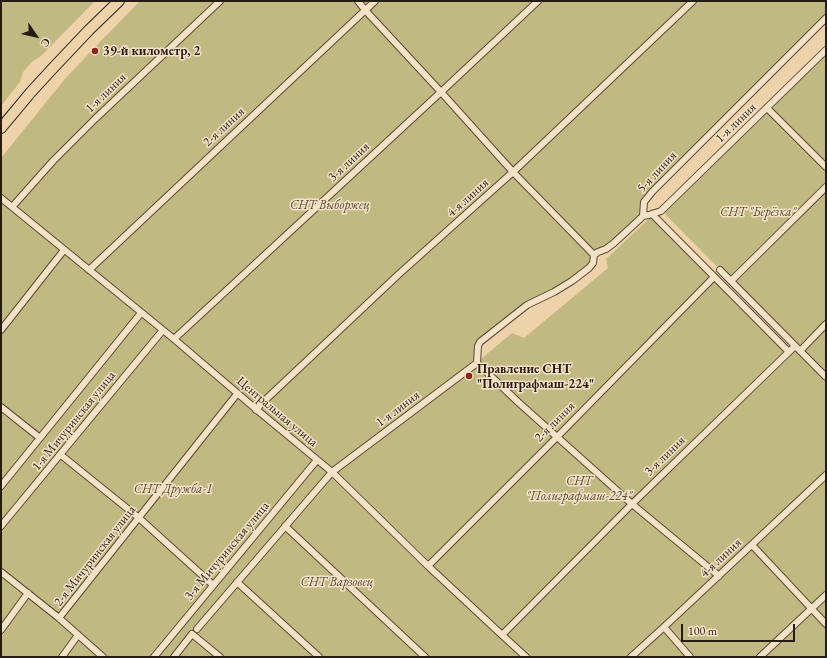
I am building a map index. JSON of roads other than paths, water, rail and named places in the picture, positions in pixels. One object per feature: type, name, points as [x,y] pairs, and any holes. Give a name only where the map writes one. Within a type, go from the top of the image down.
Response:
[{"type":"main road","points":[[1,128],[54,67],[119,1]]},
{"type":"street","name":"1-я линия","points":[[12,206],[53,161],[95,119],[220,1]]},
{"type":"street","points":[[358,1],[513,172],[594,255]]},
{"type":"street","name":"2-я линия","points":[[89,270],[375,1]]},
{"type":"street","name":"3-я линия","points":[[174,339],[538,1]]},
{"type":"street","name":"4-я линия","points":[[256,410],[399,274],[513,172],[693,1]]},
{"type":"street","name":"5-я линия","points":[[643,216],[644,202],[652,192],[826,18]]},
{"type":"street","name":"1-я линия","points":[[652,214],[661,211],[826,50]]},
{"type":"street","points":[[767,108],[826,167]]},
{"type":"street","points":[[731,281],[826,187]]},
{"type":"street","name":"Центральная улица","points":[[1,198],[174,339],[256,410],[332,472],[428,566],[526,657]]},
{"type":"street","points":[[719,576],[632,504],[518,402],[477,363],[478,346],[480,342],[527,305],[554,292],[572,281],[589,268],[593,262],[594,255],[614,243],[643,216],[652,214],[789,352]]},
{"type":"street","points":[[1,330],[64,250]]},
{"type":"street","points":[[720,270],[826,377]]},
{"type":"street","name":"2-я линия","points":[[428,566],[714,277]]},
{"type":"street","points":[[1,486],[142,313]]},
{"type":"street","name":"3-я линия","points":[[502,635],[632,504],[789,352],[797,348],[826,324]]},
{"type":"street","name":"1-я Мичуринская улица","points":[[1,526],[163,330]]},
{"type":"street","name":"1-я линия","points":[[174,657],[332,472],[477,363]]},
{"type":"street","name":"2-я Мичуринская улица","points":[[59,618],[237,394]]},
{"type":"street","points":[[1,407],[40,438]]},
{"type":"street","points":[[61,455],[139,518],[214,585]]},
{"type":"street","name":"3-я Мичуринская улица","points":[[154,657],[317,460]]},
{"type":"street","name":"4-я линия","points":[[631,657],[826,475]]},
{"type":"street","points":[[285,526],[425,657]]},
{"type":"street","points":[[752,544],[826,624]]},
{"type":"street","points":[[1,572],[59,618],[103,657]]},
{"type":"street","points":[[237,582],[319,657]]},
{"type":"street","points":[[1,630],[28,593]]},
{"type":"street","points":[[760,657],[826,595]]},
{"type":"street","points":[[664,627],[690,657]]},
{"type":"street","points":[[194,632],[220,657]]},
{"type":"street","points":[[62,657],[78,635]]},
{"type":"place","name":"39-й километр, 2","points":[[95,51]]},
{"type":"place","name":"Правление СНТ \"Полиграфмаш-224\"","points":[[469,376]]},
{"type":"park label","name":"СНТ Выборжец","points":[[330,205]]},
{"type":"park label","name":"СНТ \"Берёзка\"","points":[[758,212]]},
{"type":"park label","name":"СНТ \"Полиграфмаш-224\"","points":[[579,488]]},
{"type":"park label","name":"СНТ Дружба-1","points":[[173,489]]},
{"type":"park label","name":"СНТ Варзовец","points":[[337,582]]}]
